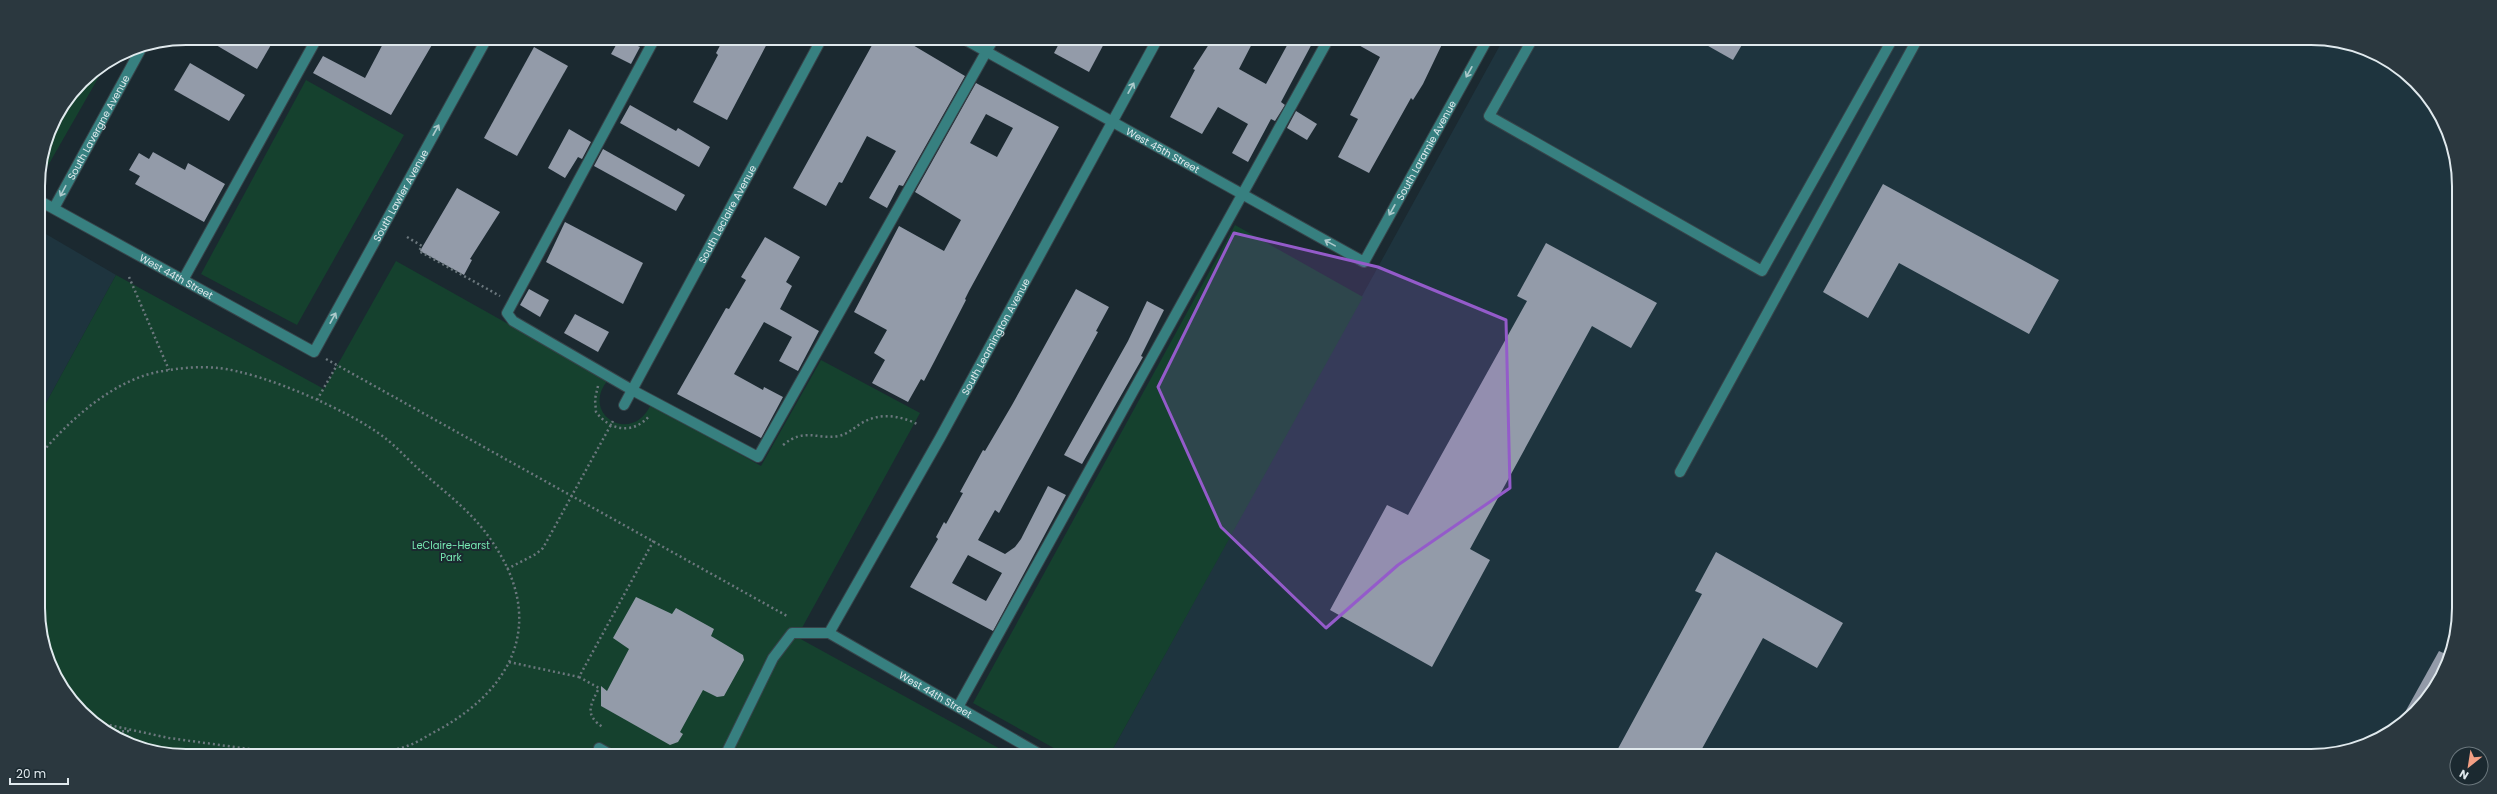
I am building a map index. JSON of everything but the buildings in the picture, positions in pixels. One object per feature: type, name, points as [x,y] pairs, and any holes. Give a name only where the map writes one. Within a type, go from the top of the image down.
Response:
[{"type":"street","points":[[183,280],[313,45]]},
{"type":"street","name":"South Lawler Avenue","points":[[314,352],[483,45]]},
{"type":"street","points":[[651,45],[506,313],[513,321],[632,390],[758,457],[990,45]]},
{"type":"street","name":"South Leclaire Avenue","points":[[624,405],[818,45]]},
{"type":"street","name":"West 45th Street","points":[[974,45],[1364,262]]},
{"type":"street","name":"South Leamington Avenue","points":[[829,633],[940,438],[1154,45]]},
{"type":"street","points":[[958,707],[1325,45]]},
{"type":"street","name":"South Laramie Avenue","points":[[1364,262],[1484,45]]},
{"type":"street","points":[[1529,45],[1489,116],[1762,271],[1889,45]]},
{"type":"street","points":[[1680,472],[1914,45]]},
{"type":"street","name":"South Lavergne Avenue","points":[[54,208],[139,53]]},
{"type":"street","name":"West 44th Street","points":[[45,204],[314,352]]},
{"type":"street","points":[[728,749],[773,658],[792,633],[829,633]]},
{"type":"street","name":"West 44th Street","points":[[829,633],[1031,749]]},
{"type":"path","points":[[407,238],[422,246],[419,251],[504,299]]},
{"type":"path","points":[[129,277],[168,370]]},
{"type":"path","points":[[326,359],[654,540],[787,616]]},
{"type":"path","points":[[317,400],[337,365]]},
{"type":"path","points":[[45,449],[54,437],[70,423],[122,385],[140,376],[168,370],[218,368],[276,384],[317,400],[349,414],[384,438],[474,518],[491,540],[508,569],[515,587],[520,613],[518,638],[509,662],[495,684],[478,704],[459,718],[410,745],[395,749]]},
{"type":"path","points":[[508,569],[536,554],[543,548],[613,421]]},
{"type":"path","points":[[579,677],[654,540]]},
{"type":"path","points":[[509,662],[579,677],[599,688],[590,710],[592,718],[604,728]]},
{"type":"path","points":[[108,725],[169,738],[249,749]]},
{"type":"path","points":[[119,732],[136,731]]},
{"type":"highlighted area","points":[[1234,233],[1378,267],[1506,320],[1510,488],[1398,565],[1326,628],[1221,527],[1158,387]]},
{"type":"shaded area","points":[[1500,45],[2320,45],[2356,52],[2382,64],[2411,86],[2433,115],[2445,141],[2452,177],[2452,617],[2445,653],[2433,679],[2411,708],[2382,730],[2356,742],[2320,749],[1113,749]]},
{"type":"shaded area","points":[[45,234],[116,275],[45,405]]},
{"type":"green space","points":[[101,74],[46,169],[52,141],[64,115],[86,86]]},
{"type":"green space","points":[[306,80],[404,135],[297,325],[201,274]]},
{"type":"green space","points":[[1235,225],[1363,297],[1113,749],[1055,749],[973,703]]},
{"type":"green space","name":"LeClaire-Hearst Park","points":[[396,261],[608,380],[601,393],[600,404],[604,414],[612,421],[622,424],[633,423],[643,416],[651,404],[761,466],[821,360],[920,413],[797,637],[1000,749],[177,749],[141,742],[115,730],[86,708],[74,694],[64,679],[52,653],[46,627],[45,405],[116,275],[324,389]]}]
